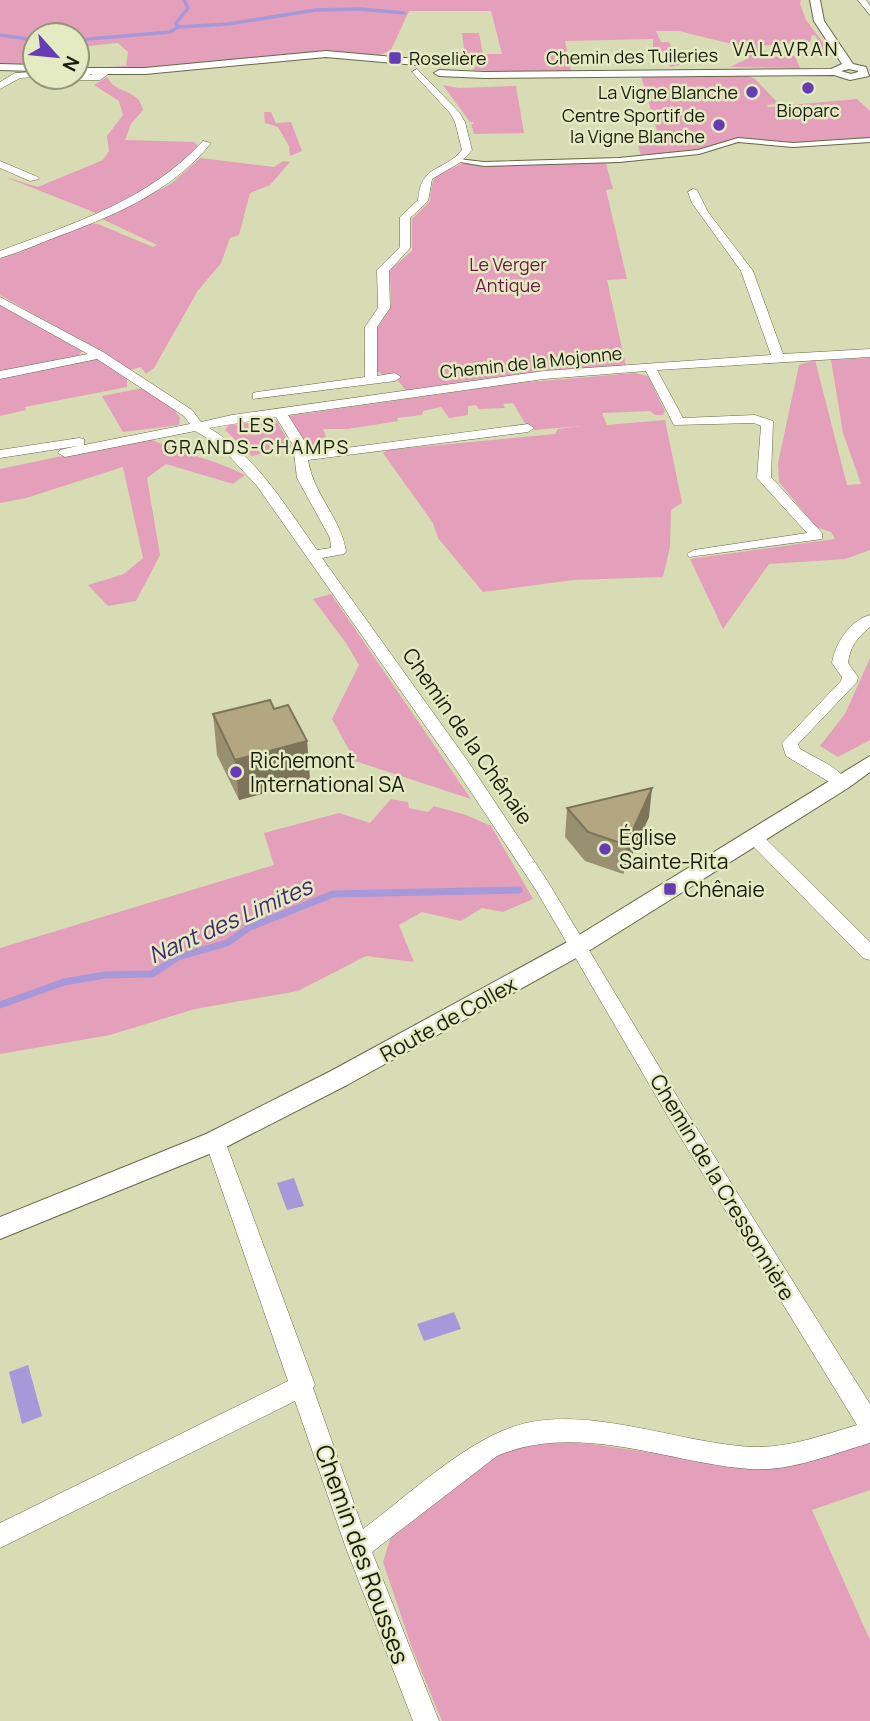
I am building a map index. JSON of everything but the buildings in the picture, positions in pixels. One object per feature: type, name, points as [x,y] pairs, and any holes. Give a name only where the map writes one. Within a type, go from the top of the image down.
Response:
[{"type":"street","points":[[814,0],[815,10],[824,30],[849,66]]},
{"type":"street","points":[[862,0],[870,12]]},
{"type":"street","name":"Chemin des Tuileries","points":[[91,73],[326,54],[393,60],[435,73],[835,72]]},
{"type":"street","name":"Chemin des Tuileries","points":[[393,60],[415,71]]},
{"type":"street","points":[[371,380],[370,327],[384,308],[383,270],[405,248],[405,217],[423,201],[426,181],[434,173],[458,161],[467,147],[460,122],[435,73],[419,64],[415,71],[435,73]]},
{"type":"street","points":[[849,66],[864,72],[845,76],[835,72],[837,68],[849,66]]},
{"type":"street","points":[[0,68],[21,68]]},
{"type":"street","points":[[864,72],[867,86]]},
{"type":"street","points":[[0,86],[21,75]]},
{"type":"street","points":[[458,161],[484,164],[619,160],[699,152],[738,140],[793,145],[870,140]]},
{"type":"street","points":[[0,256],[146,194],[179,174],[206,143]]},
{"type":"street","points":[[0,164],[34,179]]},
{"type":"street","points":[[693,191],[699,210],[709,218],[746,269],[778,358]]},
{"type":"street","name":"Chemin de la Chênaie","points":[[0,300],[99,355],[187,412],[198,427],[221,440],[255,474],[315,555],[508,833],[579,946]]},
{"type":"street","name":"Chemin de la Mojonne","points":[[106,442],[280,412],[544,375],[870,353]]},
{"type":"street","points":[[0,374],[99,355]]},
{"type":"street","points":[[650,368],[679,422],[755,419],[768,424],[764,478],[817,536],[694,554]]},
{"type":"street","points":[[257,396],[395,377]]},
{"type":"street","points":[[280,412],[300,445],[304,478],[337,538],[339,551],[315,555]]},
{"type":"street","points":[[302,458],[328,452],[528,428]]},
{"type":"street","points":[[0,454],[98,439],[106,442]]},
{"type":"street","points":[[65,453],[106,442]]},
{"type":"street","points":[[841,783],[826,770],[792,752],[790,743],[849,682],[850,677],[840,663],[841,650],[846,639],[870,619]]},
{"type":"street","name":"Route de Collex","points":[[0,1228],[215,1141],[458,1014],[579,946],[841,783],[870,762]]},
{"type":"street","points":[[754,837],[870,953]]},
{"type":"street","name":"Chemin de la Cressonnière","points":[[579,946],[684,1125],[870,1425]]},
{"type":"street","name":"Chemin des Rousses","points":[[215,1141],[303,1385],[358,1548],[426,1721]]},
{"type":"street","points":[[0,1536],[303,1385]]},
{"type":"street","points":[[358,1548],[489,1448],[505,1438],[522,1433],[576,1432],[752,1458],[810,1450],[870,1432]]},
{"type":"green space","points":[[0,0],[801,0],[806,20],[831,53],[821,53],[816,36],[812,35],[810,42],[758,46],[773,57],[795,56],[800,68],[730,67],[749,58],[744,47],[679,31],[656,31],[661,42],[669,42],[680,65],[670,67],[666,57],[653,47],[653,39],[565,41],[571,71],[472,70],[476,67],[460,61],[416,59],[428,54],[446,55],[464,49],[462,33],[479,33],[483,54],[502,54],[491,11],[409,11],[391,50],[380,55],[327,52],[125,70],[91,68],[126,66],[128,52],[118,43],[91,46],[91,21],[21,21],[21,65],[0,65]]},
{"type":"green space","name":"Centre Sportif de la Vigne Blanche","points":[[747,75],[755,79],[779,104],[767,105],[768,107],[857,99],[870,111],[870,138],[793,144],[735,139],[700,150],[641,156],[636,138],[659,138],[641,76]]},
{"type":"green space","points":[[107,77],[116,87],[137,98],[143,110],[131,124],[125,140],[194,142],[199,147],[151,186],[96,213],[5,177],[38,187],[103,160],[109,151],[107,136],[123,115],[119,101],[94,85]]},
{"type":"green space","points":[[443,85],[458,88],[516,86],[524,133],[474,134],[471,124],[474,124],[473,122],[470,122]]},
{"type":"green space","points":[[264,112],[271,112],[276,123],[291,122],[302,151],[290,156],[289,146],[278,127],[265,123]]},
{"type":"green space","points":[[200,158],[274,167],[283,161],[290,162],[270,185],[250,193],[239,235],[230,238],[221,263],[197,292],[154,368],[146,374],[141,367],[130,370],[0,295],[0,259],[87,223],[98,224],[153,247],[157,245],[102,219],[171,184]]},
{"type":"green space","name":"Le Verger Antique","points":[[639,161],[606,164],[613,189],[606,190],[627,279],[607,280],[626,366],[406,391],[393,374],[383,375],[377,371],[377,329],[391,304],[390,270],[412,251],[412,219],[430,201],[436,176],[461,164]]},
{"type":"green space","points":[[0,305],[82,351],[78,357],[0,372]]},
{"type":"green space","points":[[870,358],[870,550],[845,559],[769,564],[723,629],[690,559],[835,539],[831,532],[816,527],[779,482],[778,463],[799,365],[815,360],[847,485],[861,484],[843,433],[831,360]]},
{"type":"green space","points":[[97,359],[127,379],[127,387],[25,407],[26,410],[0,416],[0,377]]},
{"type":"green space","points":[[635,373],[648,376],[665,411],[663,415],[655,415],[650,411],[602,413],[607,425],[665,420],[682,503],[671,510],[670,547],[663,577],[573,580],[483,592],[438,538],[433,523],[383,453],[388,450],[555,434],[558,429],[582,426],[534,430],[531,425],[526,425],[513,403],[503,404],[505,408],[479,409],[476,405],[468,406],[468,415],[449,418],[441,407],[423,411],[422,415],[397,418],[398,421],[348,429],[323,429],[327,440],[319,441],[322,449],[311,451],[287,416],[518,383]]},
{"type":"green space","points":[[143,388],[177,410],[175,411],[180,418],[179,425],[123,432],[102,396]]},
{"type":"green space","points":[[276,420],[292,447],[252,456],[225,430],[229,425]]},
{"type":"green space","points":[[148,438],[245,475],[233,484],[166,464],[147,478],[160,555],[136,601],[108,606],[88,585],[124,574],[143,558],[123,467],[26,498],[0,503],[0,469]]},
{"type":"green space","points":[[331,594],[471,799],[355,761],[332,719],[359,665],[313,599]]},
{"type":"green space","points":[[870,658],[870,740],[838,757],[820,746],[845,714]]},
{"type":"green space","points":[[391,799],[408,802],[409,808],[428,812],[434,806],[466,815],[491,826],[533,899],[503,912],[482,908],[461,921],[422,912],[399,925],[414,962],[366,956],[298,991],[195,1009],[110,1035],[0,1054],[0,948],[274,865],[264,833],[339,813],[370,823]]},
{"type":"green space","points":[[870,1439],[870,1490],[812,1510],[870,1640],[870,1721],[442,1721],[412,1648],[383,1562],[391,1536],[499,1454],[543,1442],[560,1442],[742,1466]]},
{"type":"shaded area","points":[[294,1178],[304,1206],[287,1210],[277,1183]]},
{"type":"shaded area","points":[[454,1312],[461,1329],[424,1341],[417,1324]]},
{"type":"shaded area","points":[[28,1365],[42,1416],[22,1424],[9,1372]]},
{"type":"waterway","points":[[178,27],[176,23],[188,8],[184,0]]},
{"type":"waterway","points":[[178,27],[228,24],[316,10],[360,9],[404,13]]},
{"type":"waterway","points":[[91,39],[170,32],[178,27]]},
{"type":"waterway","points":[[0,35],[21,38]]},
{"type":"waterway","name":"Nant des Limites","points":[[0,1005],[64,982],[105,975],[152,974],[178,957],[227,943],[250,927],[333,894],[519,890]]},
{"type":"place","name":"Roselière","points":[[395,58]]},
{"type":"place","name":"Bioparc","points":[[808,88]]},
{"type":"place","name":"La Vigne Blanche","points":[[752,92]]},
{"type":"place","name":"Centre Sportif de la Vigne Blanche","points":[[719,125]]},
{"type":"place","name":"Richemont International SA","points":[[236,772]]},
{"type":"place","name":"Église Sainte-Rita","points":[[605,849]]},
{"type":"place","name":"Chênaie","points":[[670,889]]},
{"type":"district","name":"VALAVRAN","points":[[786,49]]},
{"type":"district","name":"LES GRANDS-CHAMPS","points":[[257,436]]}]
